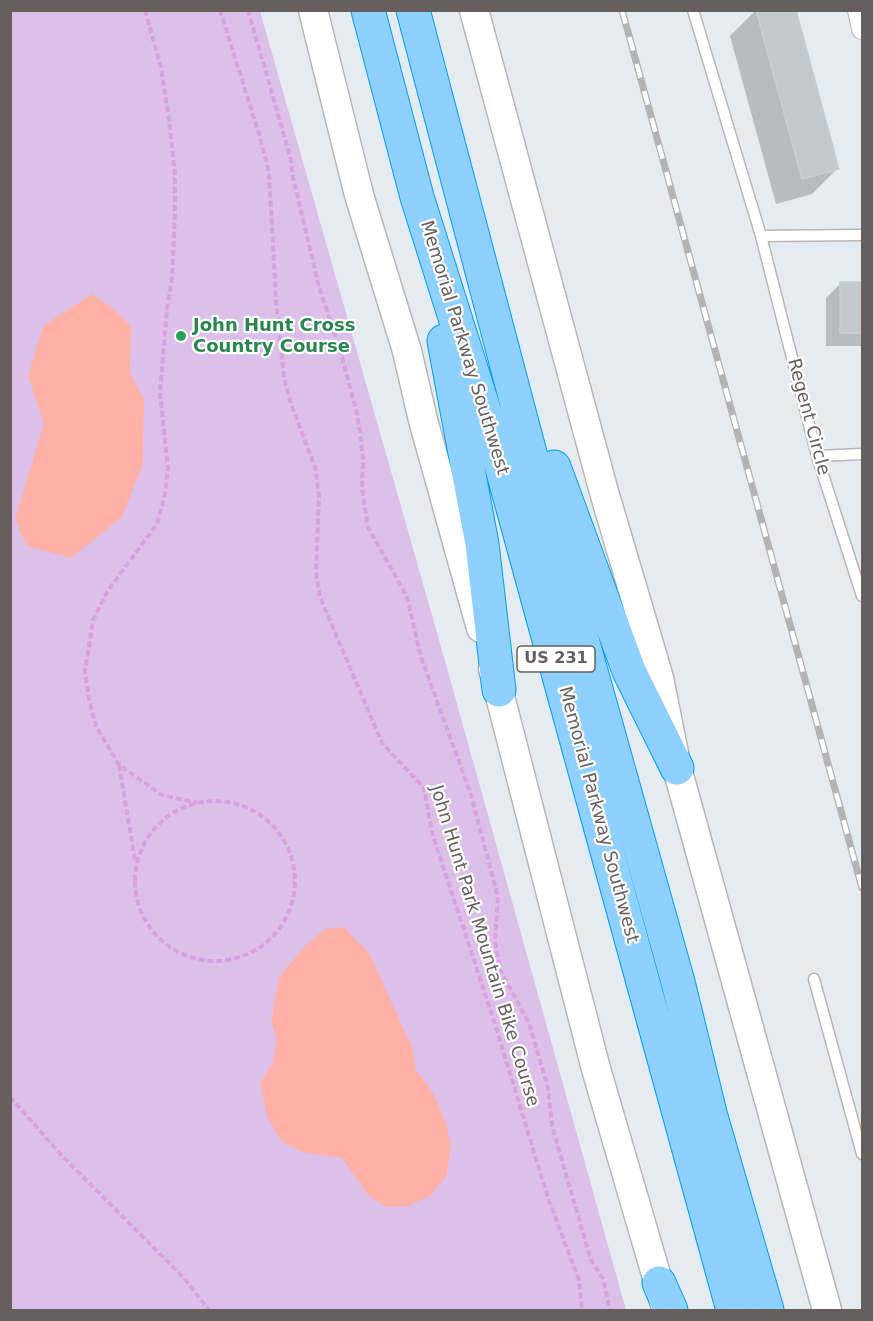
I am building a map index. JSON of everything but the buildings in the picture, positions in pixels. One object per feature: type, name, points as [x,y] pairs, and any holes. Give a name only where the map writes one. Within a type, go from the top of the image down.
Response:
[{"type":"highway","name":"Memorial Parkway Southwest","points":[[368,10],[417,197],[502,466],[734,1311]]},
{"type":"highway","name":"Memorial Parkway Southwest","points":[[413,10],[531,457],[678,982],[710,1113],[766,1311]]},
{"type":"highway","points":[[417,197],[482,544],[499,690]]},
{"type":"highway","points":[[481,268],[629,671],[677,768]]},
{"type":"main road","points":[[314,10],[359,195],[407,351],[423,420],[499,690],[515,762],[560,924],[596,1069],[665,1301]]},
{"type":"main road","points":[[474,10],[604,492],[659,678],[677,768],[827,1311]]},
{"type":"street","points":[[858,10],[862,29]]},
{"type":"lane","name":"Regent Circle","points":[[693,10],[761,236],[817,456],[862,596]]},
{"type":"lane","points":[[761,236],[862,235]]},
{"type":"lane","points":[[817,456],[862,454]]},
{"type":"lane","points":[[814,979],[862,1154]]},
{"type":"path","points":[[119,765],[162,795],[197,802],[235,803],[252,810],[268,821],[290,851],[295,889],[291,907],[283,924],[271,939],[256,950],[238,958],[220,961],[201,960],[183,955],[166,945],[152,932],[142,916],[136,898],[135,861],[119,765],[96,726],[85,671],[87,646],[93,620],[107,592],[157,524],[165,495],[168,468],[160,393],[166,309],[172,277],[175,174],[161,68],[145,10]]},
{"type":"path","name":"John Hunt Park Mountain Bike Course","points":[[220,10],[269,173],[276,301],[284,378],[291,404],[315,467],[319,496],[316,572],[320,597],[382,743],[424,788],[432,833],[494,1021],[548,1198],[579,1280],[582,1311]]},
{"type":"path","name":"John Hunt Park Mountain Bike Course","points":[[248,10],[290,156],[318,283],[356,410],[363,460],[362,488],[368,527],[407,597],[421,657],[471,795],[498,897],[495,942],[500,970],[529,1023],[548,1088],[555,1136],[591,1260],[603,1279],[610,1311]]},
{"type":"path","points":[[135,861],[149,834],[159,823],[170,814],[197,802]]},
{"type":"path","points":[[10,1097],[63,1157],[183,1277],[209,1311]]},
{"type":"shaded area","name":"John Hunt Cross Country Course","points":[[10,11],[260,11],[626,1310],[11,1310]]},
{"type":"shaded area","points":[[92,294],[114,309],[131,326],[130,373],[144,399],[143,464],[122,517],[71,558],[27,546],[15,519],[44,423],[28,376],[43,326]]},
{"type":"shaded area","points":[[344,927],[370,955],[412,1047],[416,1070],[433,1093],[446,1123],[451,1145],[447,1175],[431,1195],[408,1206],[386,1207],[368,1195],[342,1158],[302,1152],[282,1142],[267,1116],[260,1083],[273,1062],[277,1039],[271,1021],[279,977],[305,946],[325,929]]},
{"type":"railway","points":[[622,10],[862,888]]},
{"type":"place","name":"John Hunt Cross Country Course","points":[[181,336]]}]
